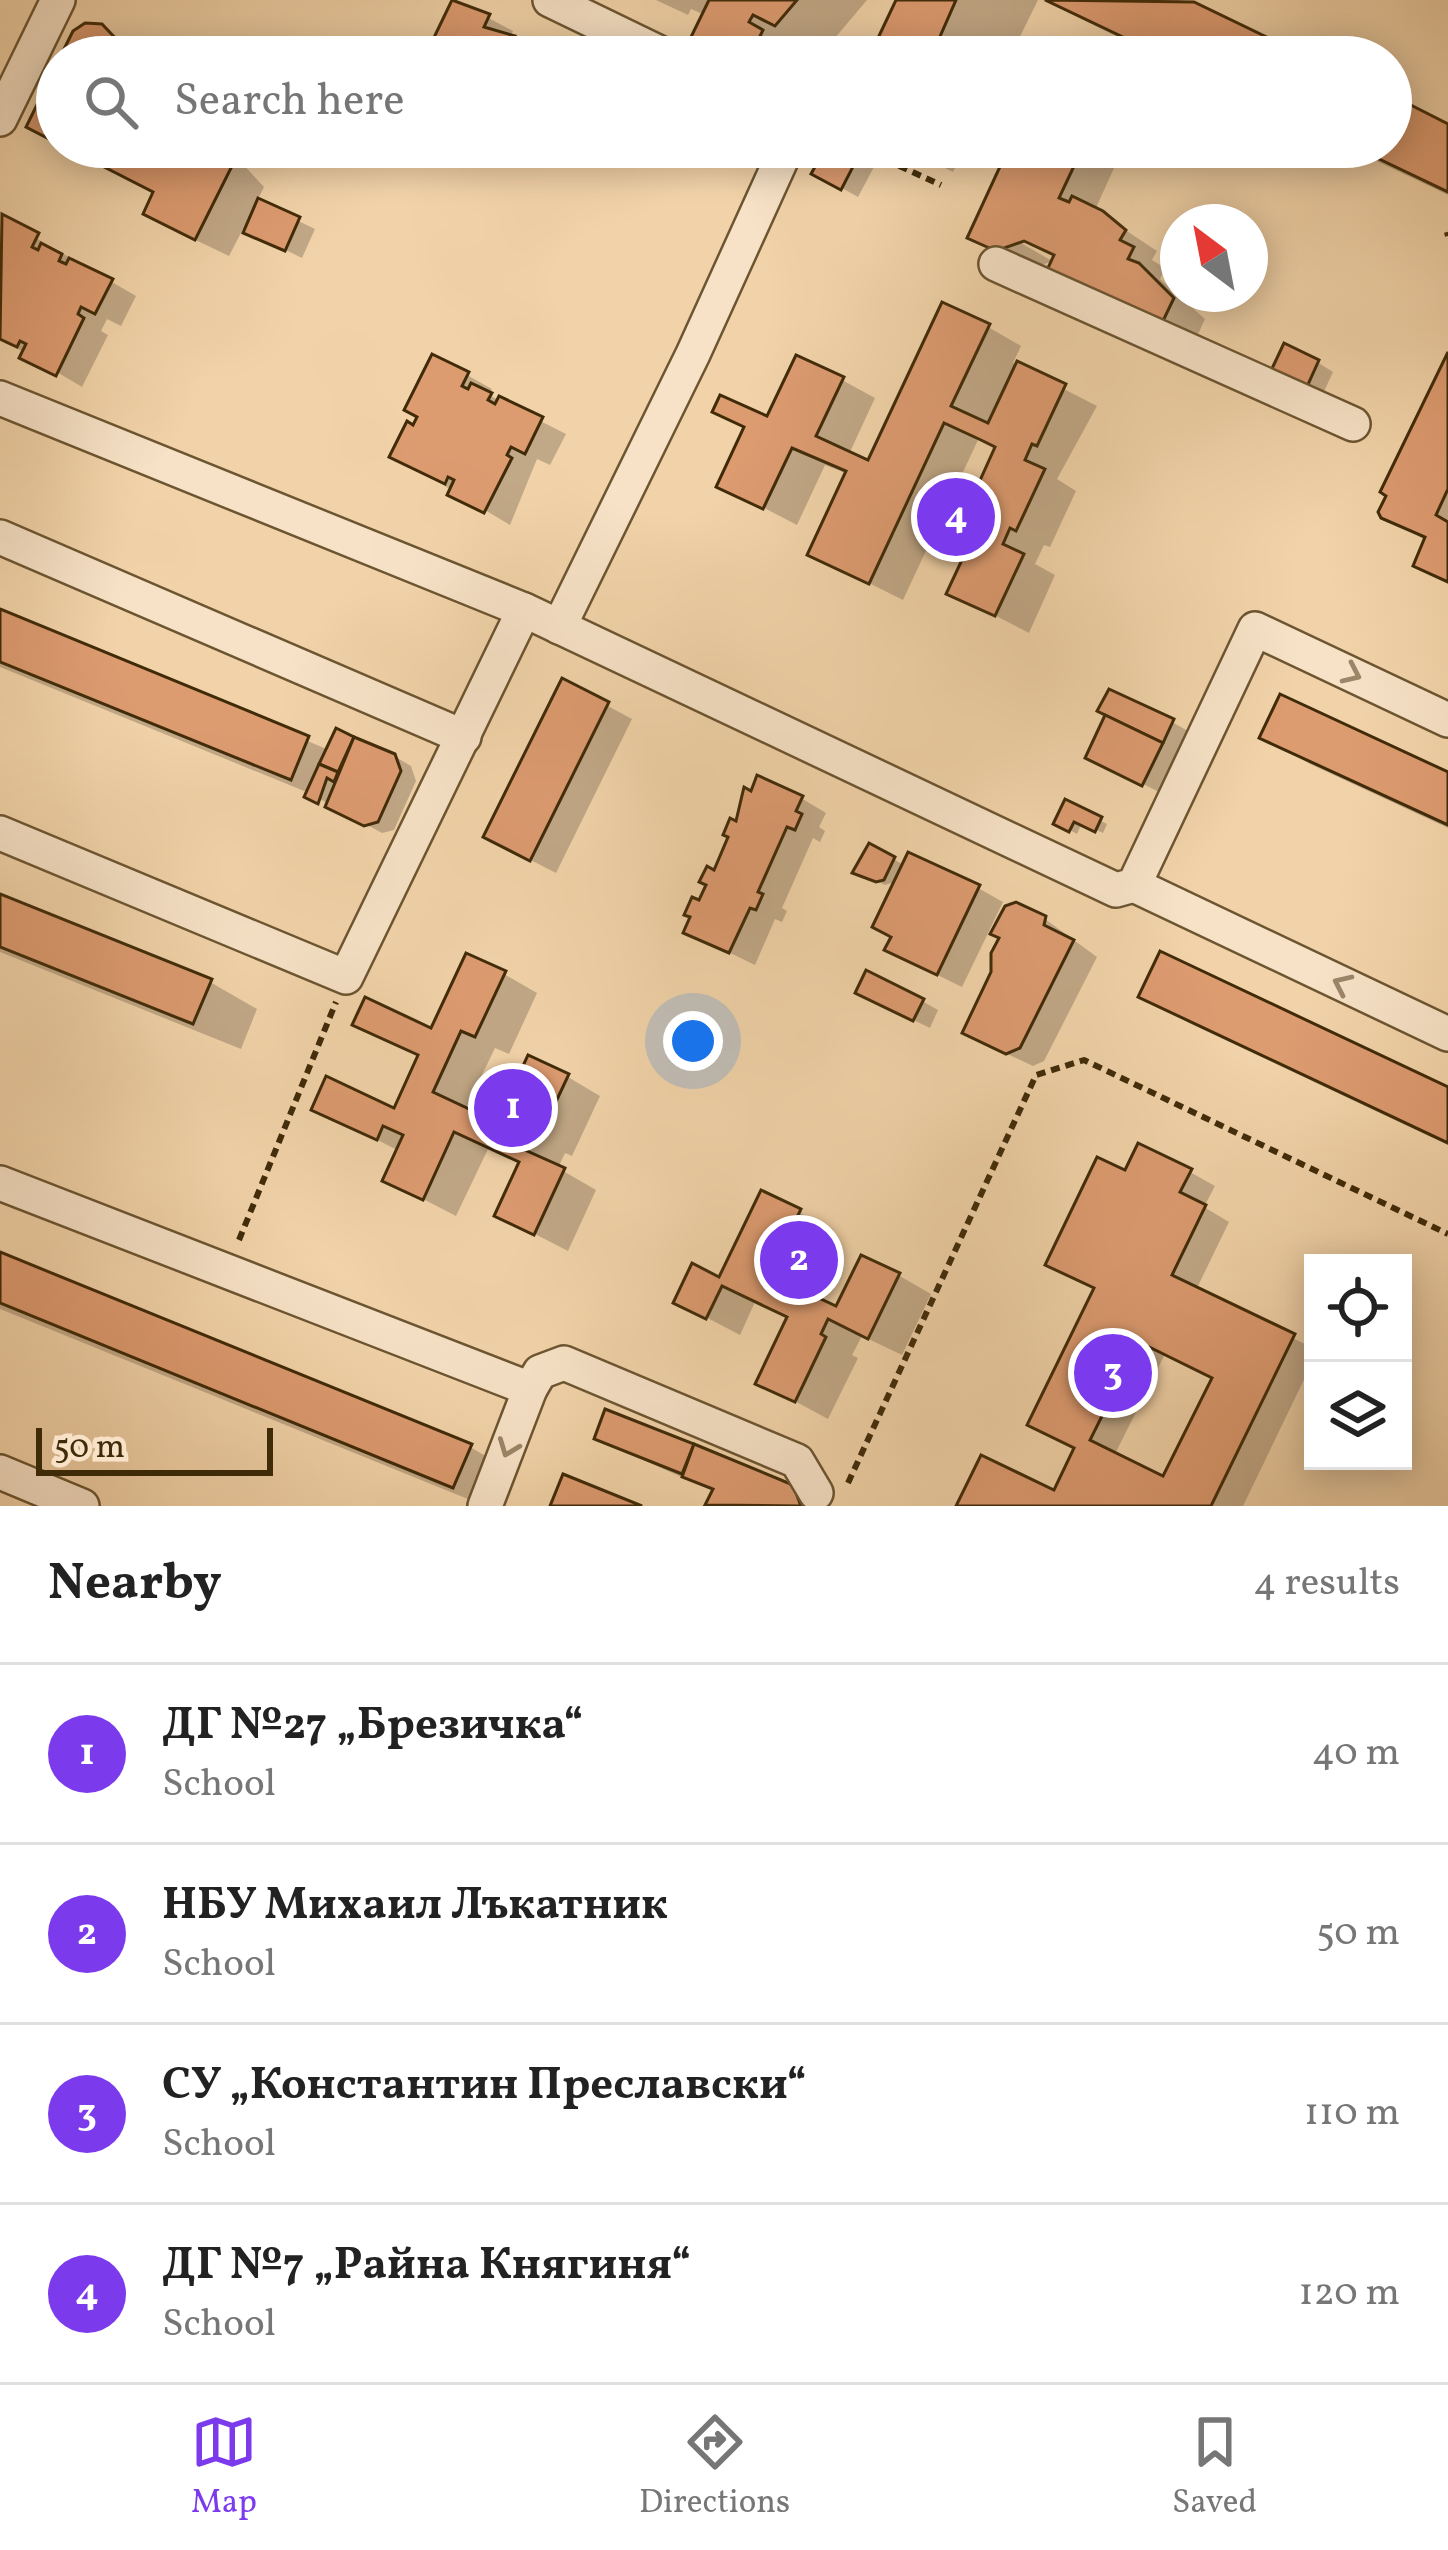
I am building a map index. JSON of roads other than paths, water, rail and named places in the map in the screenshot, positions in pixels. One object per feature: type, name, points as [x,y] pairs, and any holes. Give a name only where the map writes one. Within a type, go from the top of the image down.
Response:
[{"type":"street","points":[[40,36],[58,0]]},
{"type":"street","points":[[550,0],[625,36]]},
{"type":"street","points":[[0,119],[36,45]]},
{"type":"street","points":[[559,627],[693,354],[777,168]]},
{"type":"street","points":[[996,264],[1353,424]]},
{"type":"street","points":[[0,398],[524,610],[1116,890],[1134,885],[1448,1034]]},
{"type":"street","points":[[0,536],[464,737]]},
{"type":"street","points":[[0,833],[346,977],[524,610]]},
{"type":"street","points":[[1134,885],[1255,629],[1448,720]]},
{"type":"street","points":[[0,1183],[530,1389]]},
{"type":"street","points":[[485,1506],[530,1389],[541,1372],[564,1363],[796,1462],[816,1493]]},
{"type":"street","points":[[0,1472],[82,1506]]},
{"type":"place","name":"ДГ №7 „Райна Княгиня“","points":[[956,517]]},
{"type":"place","name":"ДГ №27 „Брезичка“","points":[[513,1108]]},
{"type":"place","name":"НБУ Михаил Лъкатник","points":[[799,1260]]},
{"type":"place","name":"СУ „Константин Преславски“","points":[[1113,1373]]}]
